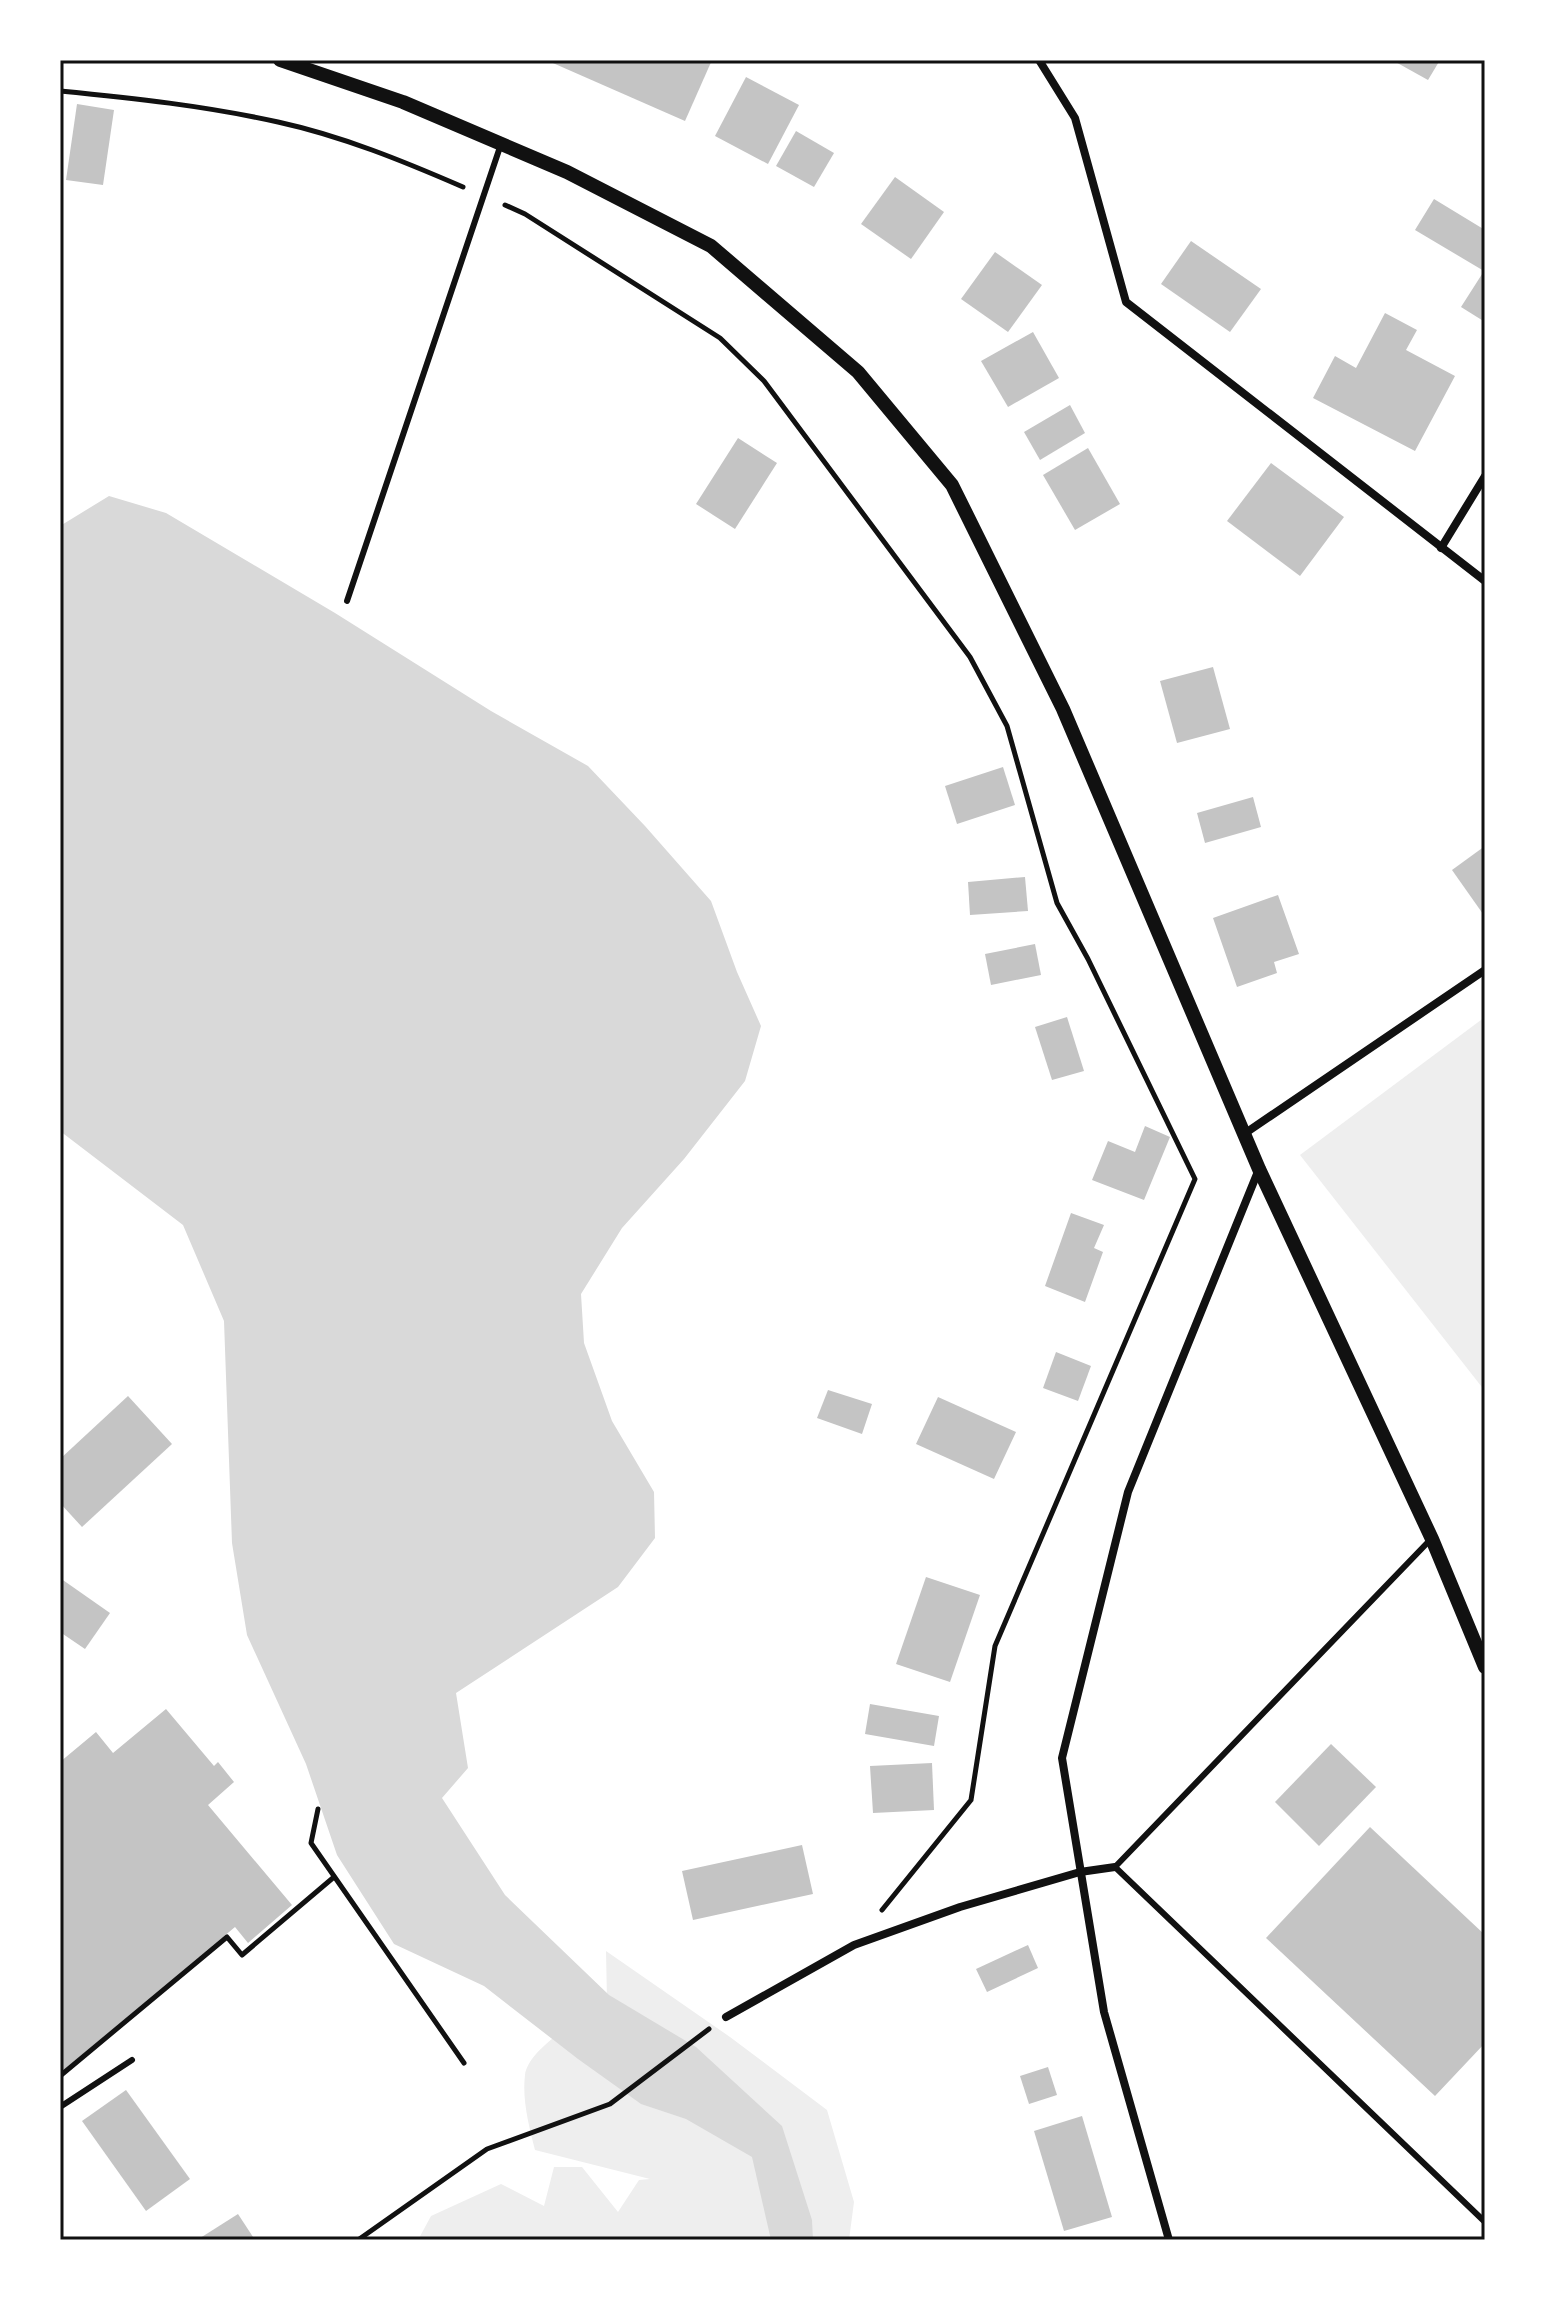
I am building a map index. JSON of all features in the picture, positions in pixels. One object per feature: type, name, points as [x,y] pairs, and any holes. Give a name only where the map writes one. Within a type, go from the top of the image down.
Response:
[{"type":"street","points":[[1039,60],[1075,118],[1126,302],[1485,581]]},
{"type":"street","points":[[290,61],[403,102],[567,172],[711,246],[858,372],[952,485],[1063,709],[1259,1169],[1432,1539],[1485,1667]]},
{"type":"street","points":[[1441,548],[1485,476]]},
{"type":"street","points":[[1244,1134],[1485,970]]},
{"type":"street","points":[[1169,2240],[1104,2012],[1062,1758],[1128,1492],[1259,1169]]},
{"type":"street","points":[[726,2017],[854,1945],[960,1907],[1080,1872],[1115,1867]]},
{"type":"lane","points":[[347,601],[501,144]]},
{"type":"lane","points":[[1432,1539],[1115,1867],[1485,2222]]},
{"type":"lane","points":[[60,2107],[132,2060]]},
{"type":"path","points":[[60,91],[168,102],[280,123],[396,158],[525,214],[720,338],[764,381],[970,657],[1007,726],[1057,903],[1088,959],[1195,1179],[995,1646],[971,1800],[854,1945]]},
{"type":"path","points":[[318,1809],[311,1843],[464,2063]]},
{"type":"path","points":[[60,2076],[227,1937],[242,1955],[334,1877]]},
{"type":"path","points":[[358,2240],[487,2149],[610,2104],[726,2017]]},
{"type":"shaded area","points":[[109,496],[166,513],[335,613],[491,711],[588,766],[711,901],[761,1026],[745,1081],[684,1159],[622,1228],[581,1294],[584,1343],[612,1421],[654,1492],[655,1538],[618,1587],[456,1693],[468,1768],[442,1798],[505,1895],[609,1995],[696,2047],[782,2126],[812,2220],[813,2240],[771,2240],[752,2157],[686,2119],[641,2104],[484,1986],[394,1944],[337,1855],[306,1764],[247,1635],[232,1543],[224,1321],[183,1225],[60,1131],[60,526]]},
{"type":"shaded area","points":[[1485,1017],[1485,1391],[1300,1155]]},
{"type":"shaded area","points":[[606,1951],[730,2037],[827,2110],[854,2202],[849,2240],[418,2240],[431,2216],[501,2184],[544,2206],[554,2167],[582,2167],[618,2212],[639,2180],[650,2179],[535,2150],[528,2122],[524,2084],[528,2065],[546,2044],[607,2001]]},
{"type":"building","points":[[546,60],[712,60],[685,121]]},
{"type":"building","points":[[1392,60],[1440,60],[1428,80]]},
{"type":"building","points":[[746,77],[799,105],[768,164],[715,136]]},
{"type":"building","points":[[77,104],[114,110],[103,185],[66,180]]},
{"type":"building","points":[[796,131],[834,153],[814,187],[776,166]]},
{"type":"building","points":[[895,177],[944,212],[911,259],[861,224]]},
{"type":"building","points":[[1434,199],[1485,230],[1485,322],[1461,307],[1484,271],[1415,230]]},
{"type":"building","points":[[1191,241],[1261,289],[1230,332],[1161,284]]},
{"type":"building","points":[[995,252],[1042,285],[1008,332],[961,299]]},
{"type":"building","points":[[1385,313],[1417,330],[1406,350],[1455,376],[1415,451],[1313,398],[1335,356],[1356,368]]},
{"type":"building","points":[[1033,332],[1059,378],[1008,407],[981,361]]},
{"type":"building","points":[[1070,405],[1085,433],[1040,460],[1024,432]]},
{"type":"building","points":[[738,438],[777,463],[735,529],[696,504]]},
{"type":"building","points":[[1088,448],[1120,504],[1075,530],[1043,475]]},
{"type":"building","points":[[1271,463],[1344,517],[1300,576],[1227,521]]},
{"type":"building","points":[[1213,667],[1230,729],[1177,743],[1160,681]]},
{"type":"building","points":[[1003,767],[1015,805],[957,824],[945,786]]},
{"type":"building","points":[[1253,797],[1261,827],[1205,843],[1197,813]]},
{"type":"building","points":[[1485,846],[1485,913],[1483,914],[1452,870]]},
{"type":"building","points":[[1025,877],[1028,911],[970,915],[968,882]]},
{"type":"building","points":[[1278,895],[1299,954],[1274,962],[1277,973],[1237,987],[1213,918]]},
{"type":"building","points":[[1035,944],[1041,975],[991,985],[985,954]]},
{"type":"building","points":[[1067,1017],[1084,1071],[1052,1080],[1035,1027]]},
{"type":"building","points":[[1145,1126],[1170,1137],[1144,1200],[1092,1180],[1108,1141],[1135,1152]]},
{"type":"building","points":[[1071,1213],[1104,1225],[1094,1248],[1103,1252],[1085,1302],[1045,1286]]},
{"type":"building","points":[[1056,1352],[1091,1366],[1078,1401],[1043,1388]]},
{"type":"building","points":[[828,1390],[872,1404],[862,1434],[817,1418]]},
{"type":"building","points":[[128,1396],[172,1444],[82,1527],[60,1503],[60,1459]]},
{"type":"building","points":[[938,1397],[1016,1432],[994,1479],[916,1444]]},
{"type":"building","points":[[926,1577],[980,1595],[950,1682],[896,1664]]},
{"type":"building","points":[[60,1578],[110,1613],[85,1649],[60,1632]]},
{"type":"building","points":[[870,1704],[939,1716],[934,1746],[865,1734]]},
{"type":"building","points":[[166,1709],[214,1766],[218,1762],[234,1782],[208,1805],[292,1905],[248,1943],[235,1927],[60,2073],[60,1762],[96,1732],[113,1753]]},
{"type":"building","points":[[1331,1744],[1376,1787],[1319,1846],[1275,1802]]},
{"type":"building","points":[[932,1763],[934,1810],[873,1813],[870,1766]]},
{"type":"building","points":[[1370,1827],[1485,1935],[1485,2043],[1435,2096],[1266,1938]]},
{"type":"building","points":[[802,1845],[813,1894],[693,1920],[682,1871]]},
{"type":"building","points":[[1028,1945],[1038,1968],[987,1992],[976,1969]]},
{"type":"building","points":[[1048,2067],[1057,2095],[1029,2104],[1020,2076]]},
{"type":"building","points":[[126,2090],[190,2179],[146,2211],[82,2121]]},
{"type":"building","points":[[1082,2116],[1112,2217],[1064,2231],[1034,2131]]},
{"type":"building","points":[[238,2214],[255,2240],[197,2240]]}]
